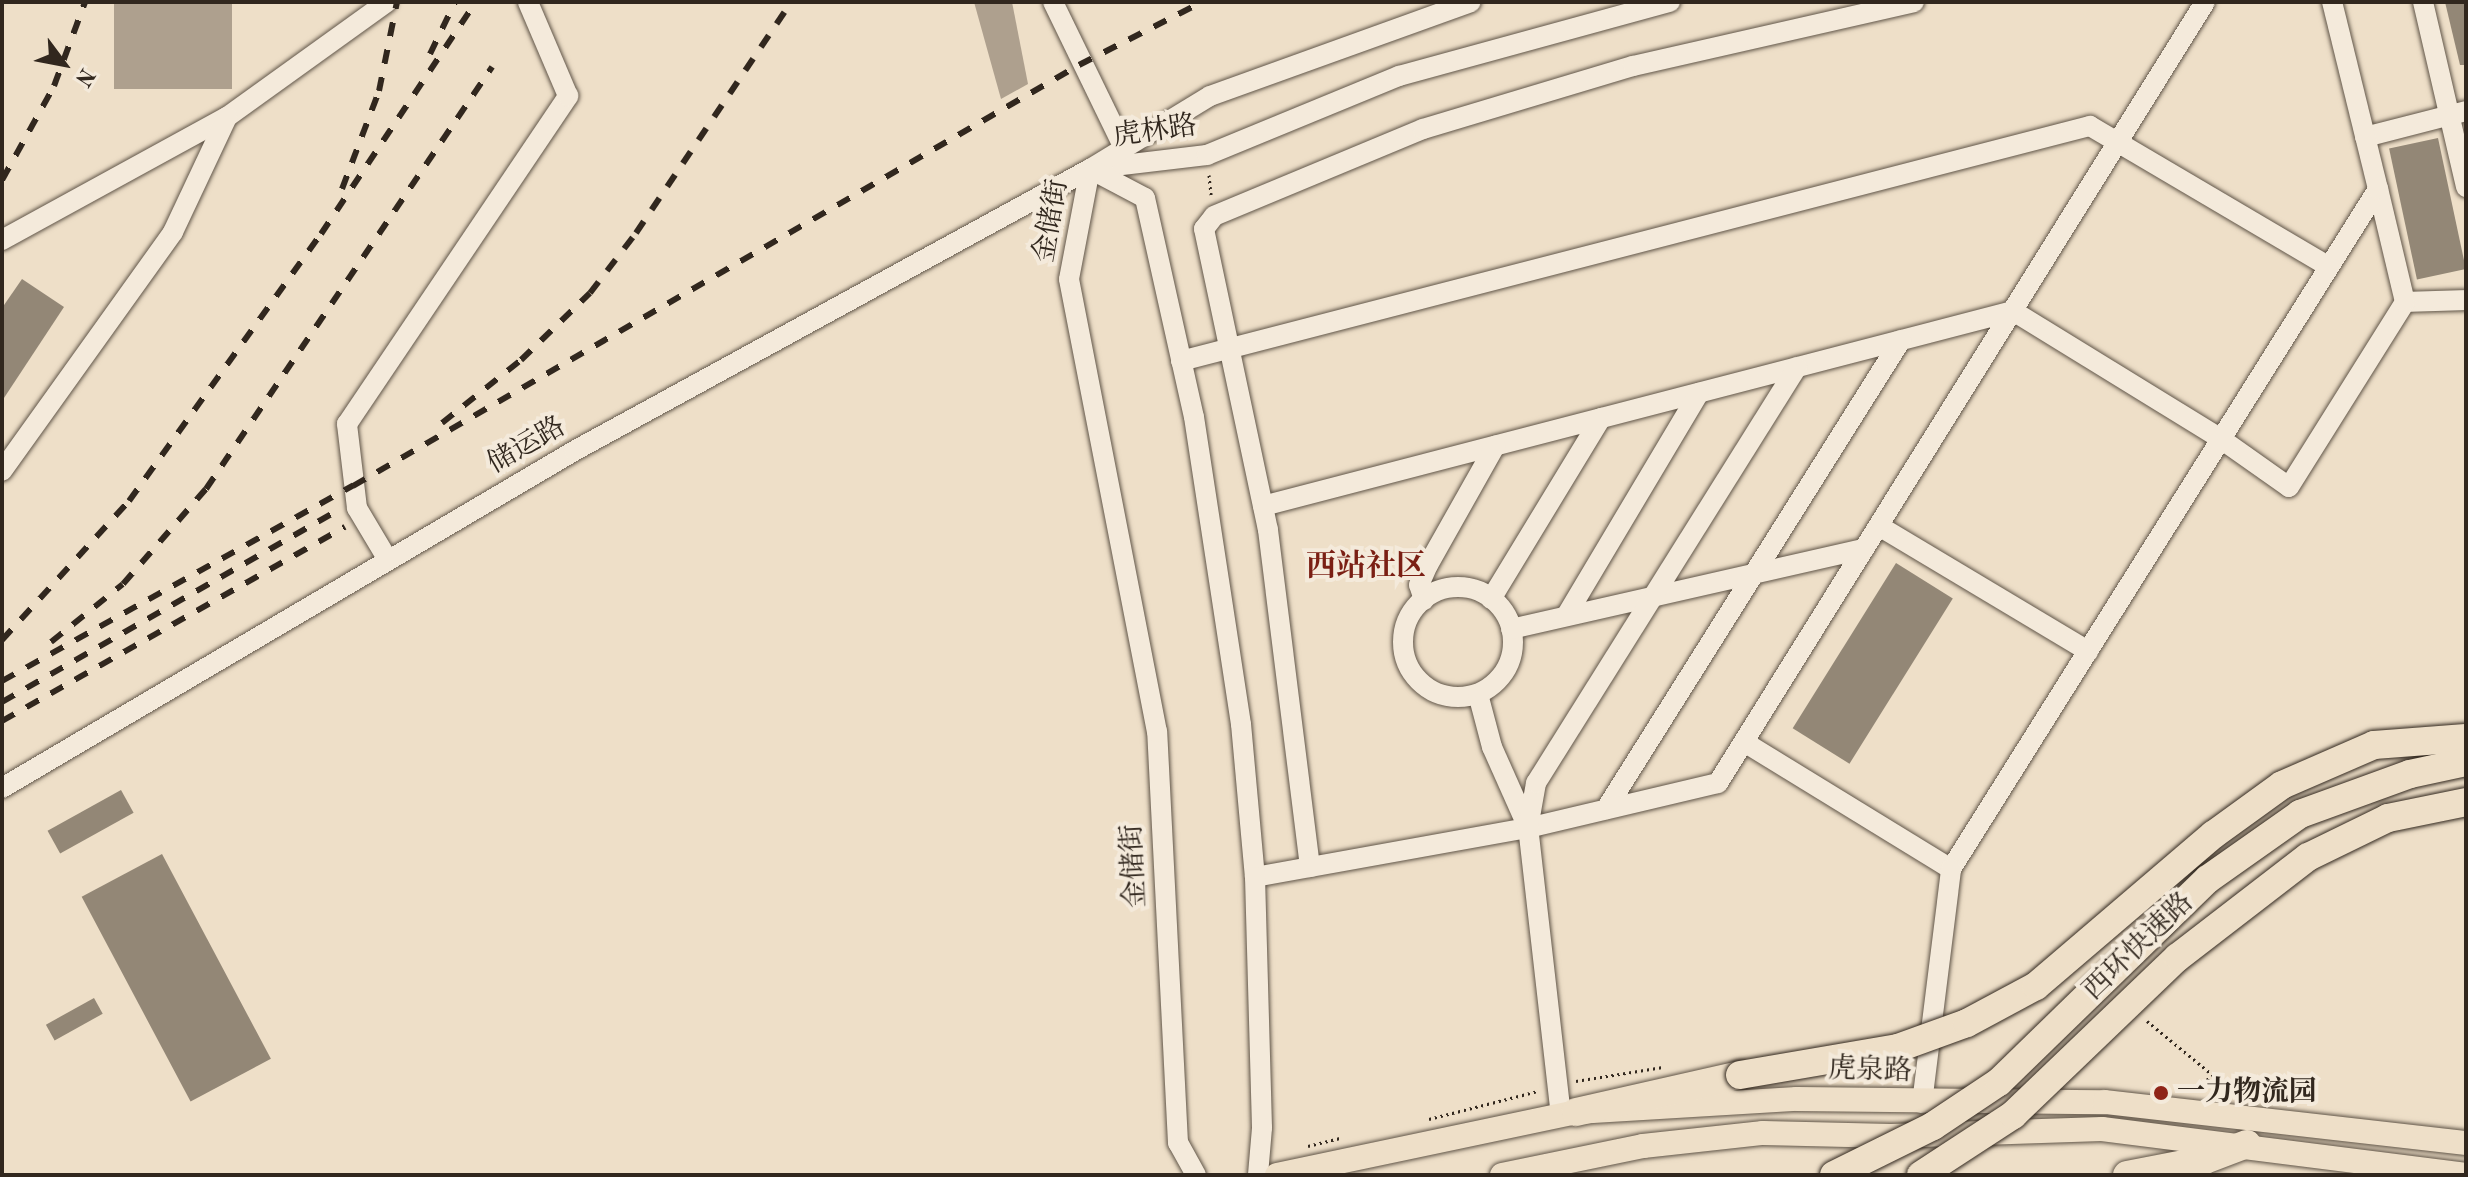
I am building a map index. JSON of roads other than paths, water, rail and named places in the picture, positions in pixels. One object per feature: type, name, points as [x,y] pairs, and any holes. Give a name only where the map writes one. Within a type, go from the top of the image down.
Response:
[{"type":"highway","points":[[1569,1114],[1740,1075],[1898,1048],[1967,1023],[2036,986],[2213,835],[2282,785],[2374,745],[2466,738]]},
{"type":"highway","name":"西环快速路","points":[[1834,1175],[1933,1126],[1999,1082],[2208,879],[2300,814],[2410,774],[2466,762]]},
{"type":"highway","name":"西环快速路","points":[[1921,1175],[2013,1115],[2178,957],[2308,857],[2388,818],[2466,802]]},
{"type":"highway","points":[[2127,1175],[2205,1160],[2247,1144]]},
{"type":"main road","name":"虎泉路","points":[[1277,1175],[1569,1114],[1797,1099],[1922,1103],[2105,1102],[2466,1143]]},
{"type":"main road","points":[[1502,1175],[1643,1146],[1763,1133],[1891,1136],[2102,1129],[2247,1144],[2466,1175]]},
{"type":"street","points":[[2,240],[227,117],[387,2]]},
{"type":"street","points":[[388,560],[357,508],[347,424],[568,96],[528,2]]},
{"type":"street","points":[[1053,2],[1124,148]]},
{"type":"street","name":"虎林路","points":[[1090,169],[1210,96],[1471,2]]},
{"type":"street","name":"虎林路","points":[[1090,169],[1207,155],[1399,76],[1670,2]]},
{"type":"street","points":[[1310,867],[1263,506],[1203,243],[1204,229],[1214,216],[1438,125],[1633,66],[1914,2]]},
{"type":"street","points":[[1255,877],[1528,828],[1718,783],[2205,2]]},
{"type":"street","points":[[1263,506],[2013,311],[2221,439],[2289,487],[2405,302],[2332,2]]},
{"type":"street","points":[[2423,2],[2458,113],[2466,187]]},
{"type":"street","points":[[2365,137],[2458,113]]},
{"type":"street","points":[[2,471],[173,232],[227,117]]},
{"type":"street","points":[[1181,361],[2090,126],[2120,140],[2329,267]]},
{"type":"street","name":"储运路","points":[[2,788],[574,451],[1090,169]]},
{"type":"street","name":"金储街","points":[[1196,1175],[1178,1143],[1157,732],[1069,279],[1090,169],[1145,198],[1181,361],[1241,724],[1255,877],[1262,1128],[1258,1175]]},
{"type":"street","points":[[1922,1103],[1951,869],[2378,189]]},
{"type":"street","points":[[2405,302],[2466,300]]},
{"type":"street","points":[[1606,809],[1901,340]]},
{"type":"street","points":[[1528,828],[1536,783],[1797,367]]},
{"type":"street","points":[[1566,616],[1699,393]]},
{"type":"street","points":[[1491,599],[1601,418]]},
{"type":"street","points":[[1424,600],[1419,585],[1428,565],[1495,446]]},
{"type":"street","points":[[1879,526],[2088,651]]},
{"type":"street","points":[[1511,629],[1864,549]]},
{"type":"street","points":[[1464,587],[1491,599],[1511,629],[1512,653],[1506,670],[1478,694],[1441,695],[1413,674],[1403,640],[1407,622],[1424,600],[1446,589],[1464,587]]},
{"type":"street","points":[[1478,694],[1492,747],[1528,828],[1569,1114]]},
{"type":"street","points":[[1744,742],[1951,869]]},
{"type":"railway","points":[[2,180],[54,86],[85,2]]},
{"type":"railway","points":[[342,189],[379,91],[397,2]]},
{"type":"railway","points":[[430,54],[455,2]]},
{"type":"railway","points":[[2,640],[129,501],[321,234],[476,2]]},
{"type":"railway","points":[[442,423],[521,360],[590,293],[636,233],[791,2]]},
{"type":"railway","points":[[2,681],[353,486],[1079,65],[1202,2]]},
{"type":"railway","points":[[51,642],[123,584],[206,489],[492,67]]},
{"type":"railway","points":[[2,702],[333,513]]},
{"type":"railway","points":[[2,721],[345,527]]},
{"type":"place","name":"一力物流园","points":[[2161,1093]]},
{"type":"district","name":"西站社区","points":[[1366,567]]}]
